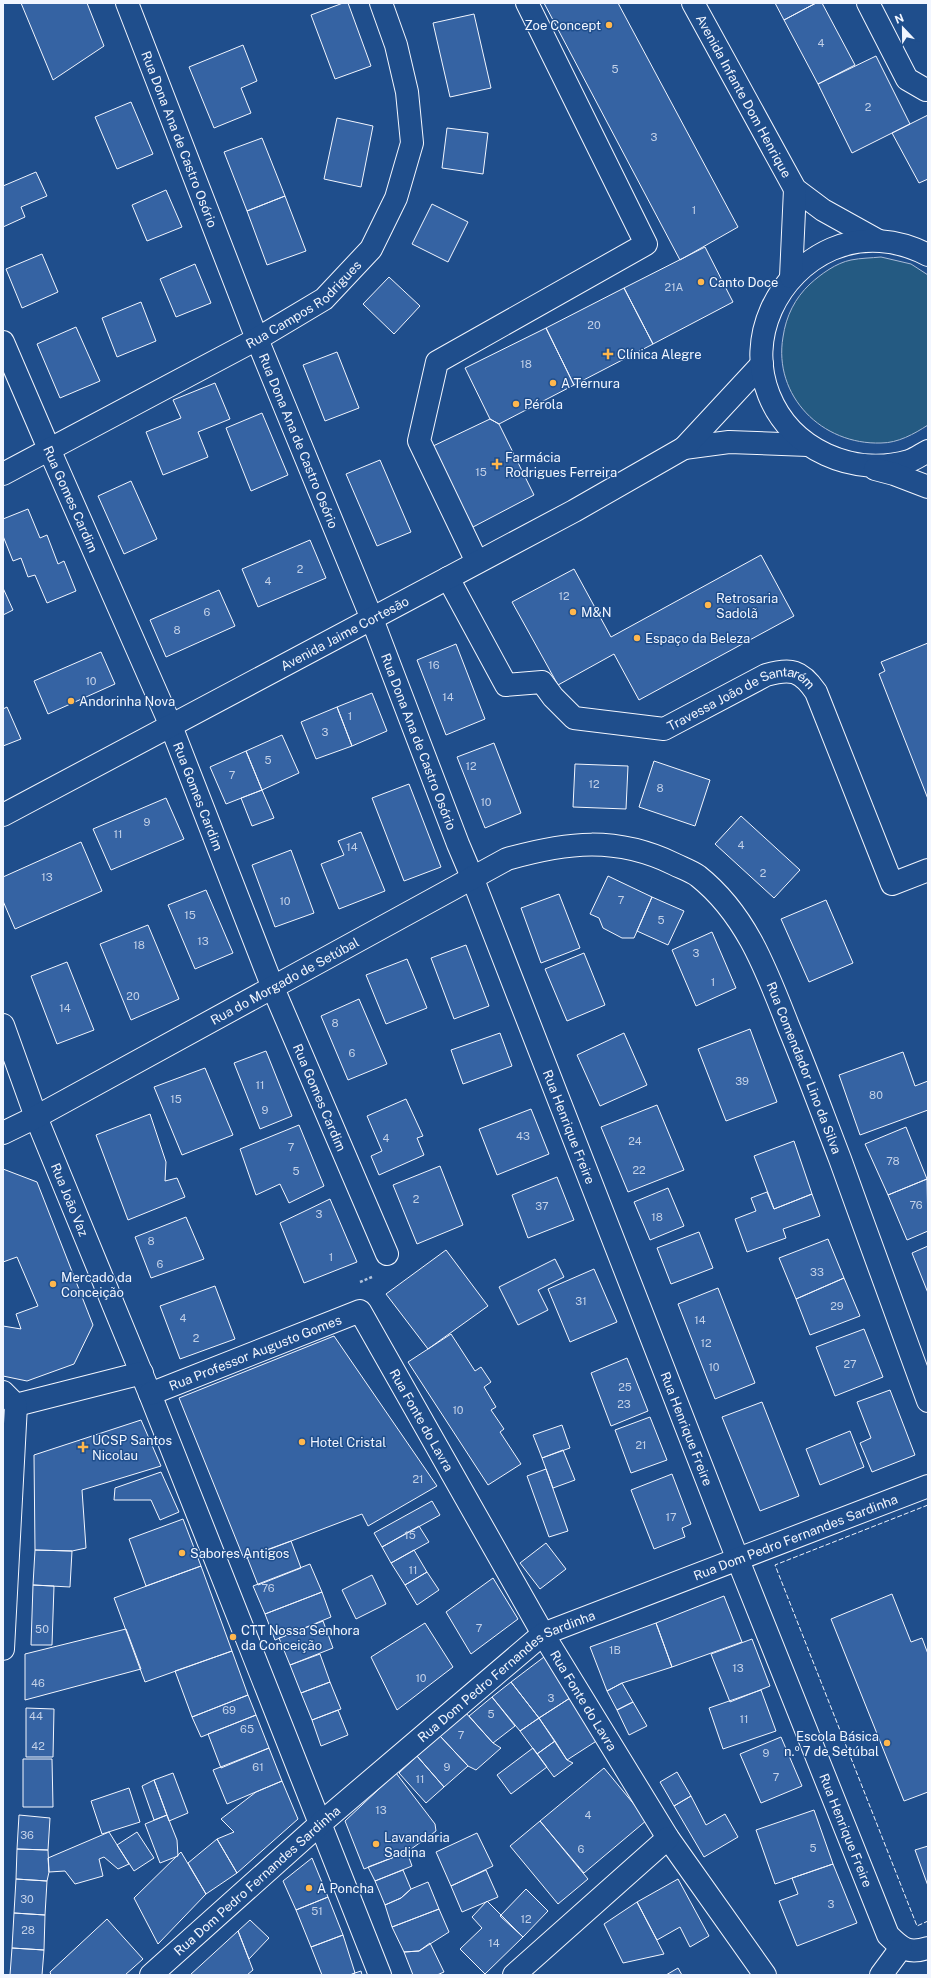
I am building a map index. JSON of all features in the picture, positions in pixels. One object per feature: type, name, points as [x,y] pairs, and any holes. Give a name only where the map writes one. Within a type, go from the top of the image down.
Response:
[{"type":"street","name":"Rua Dona Ana de Castro Osório","points":[[127,3],[256,339],[372,619],[455,837],[472,877]]},
{"type":"street","name":"Rua Campos Rodrigues","points":[[3,474],[256,339],[324,299],[371,249],[396,198],[412,144],[405,86],[396,45],[381,3]]},
{"type":"street","points":[[477,562],[419,441],[437,362],[646,244],[527,3]]},
{"type":"street","name":"Avenida Infante Dom Henrique","points":[[692,3],[795,189],[823,210],[877,240]]},
{"type":"street","points":[[868,3],[907,79],[926,90],[928,89]]},
{"type":"street","name":"Avenida Infante Dom Henrique","points":[[791,277],[795,189]]},
{"type":"street","points":[[928,255],[911,246],[877,240],[846,244],[816,256],[791,277],[773,303],[763,332],[762,364],[769,395],[785,423],[808,445],[826,455],[844,462],[894,474],[928,487]]},
{"type":"street","name":"Rua Gomes Cardim","points":[[3,342],[170,726],[273,988],[387,1254]]},
{"type":"street","name":"Avenida Jaime Cortesão","points":[[3,815],[574,511],[684,448],[762,364]]},
{"type":"street","name":"Avenida Jaime Cortesão","points":[[684,448],[729,442],[808,445]]},
{"type":"street","points":[[844,462],[877,466],[909,460],[928,452]]},
{"type":"street","name":"Travessa João de Santarém","points":[[448,578],[506,685],[542,682],[553,697],[574,718],[664,729],[766,675],[781,670],[792,670],[807,679],[816,692],[892,884],[928,870]]},
{"type":"street","name":"Rua do Morgado de Setúbal","points":[[3,1133],[36,1117],[507,859],[537,850],[571,844]]},
{"type":"street","name":"Rua Comendador Lino da Silva","points":[[571,844],[617,845],[659,857],[696,875],[726,902],[747,933],[767,973],[812,1085],[928,1401]]},
{"type":"street","name":"Rua Henrique Freire","points":[[472,877],[738,1560],[888,1935],[901,1948]]},
{"type":"street","name":"Rua João Vaz","points":[[3,1024],[36,1117],[142,1373],[380,1975]]},
{"type":"street","name":"Rua Professor Augusto Gomes","points":[[150,1394],[360,1311]]},
{"type":"street","name":"Rua Fonte do Lavra","points":[[360,1311],[543,1634],[668,1838],[765,1975]]},
{"type":"street","points":[[3,1648],[10,1398],[142,1373]]},
{"type":"street","name":"Rua Dom Pedro Fernandes Sardinha","points":[[151,1975],[321,1823],[543,1634],[928,1486]]},
{"type":"street","points":[[514,1975],[668,1838]]},
{"type":"street","points":[[881,1975],[901,1948],[917,1951],[928,1948]]},
{"type":"shaded area","points":[[881,257],[911,264],[928,275],[928,425],[900,440],[887,443],[859,441],[839,436],[821,426],[806,413],[794,397],[786,379],[782,359],[783,337],[786,322],[796,301],[805,289],[814,280],[834,266],[845,261]]},
{"type":"building","points":[[21,3],[87,3],[104,46],[53,80]]},
{"type":"building","points":[[343,3],[348,3],[371,66],[335,79],[311,15]]},
{"type":"building","points":[[544,3],[618,3],[738,227],[680,260]]},
{"type":"building","points":[[775,3],[816,3],[784,20]]},
{"type":"building","points":[[816,3],[822,3],[855,65],[818,84],[784,20]]},
{"type":"building","points":[[474,14],[491,88],[450,97],[433,23]]},
{"type":"building","points":[[243,45],[257,81],[241,88],[251,113],[214,128],[189,67]]},
{"type":"building","points":[[876,56],[910,124],[852,153],[818,84]]},
{"type":"building","points":[[131,102],[153,154],[117,169],[95,117]]},
{"type":"building","points":[[928,115],[928,179],[919,183],[892,133]]},
{"type":"building","points":[[337,118],[373,126],[361,187],[324,179]]},
{"type":"building","points":[[447,128],[488,133],[483,174],[442,168]]},
{"type":"building","points":[[262,138],[285,196],[247,211],[224,152]]},
{"type":"building","points":[[36,172],[47,196],[21,207],[25,217],[3,227],[3,186]]},
{"type":"building","points":[[166,190],[182,227],[147,241],[132,205]]},
{"type":"building","points":[[285,196],[306,251],[267,265],[247,211]]},
{"type":"building","points":[[432,204],[468,222],[448,262],[412,244]]},
{"type":"building","points":[[705,247],[733,302],[653,344],[624,288]]},
{"type":"building","points":[[42,254],[58,292],[22,308],[6,269]]},
{"type":"building","points":[[195,264],[211,303],[176,317],[160,279]]},
{"type":"building","points":[[389,277],[420,306],[394,334],[363,304]]},
{"type":"building","points":[[624,288],[653,344],[574,385],[546,328]]},
{"type":"building","points":[[141,302],[156,341],[117,357],[102,318]]},
{"type":"building","points":[[76,327],[100,381],[60,398],[37,344]]},
{"type":"building","points":[[546,328],[574,385],[499,424],[490,419],[465,368]]},
{"type":"building","points":[[337,352],[359,408],[325,421],[303,365]]},
{"type":"building","points":[[215,383],[230,419],[198,432],[208,457],[163,475],[146,432],[181,418],[173,400]]},
{"type":"building","points":[[262,413],[288,475],[251,491],[226,428]]},
{"type":"building","points":[[490,419],[499,424],[534,495],[473,527],[431,447]]},
{"type":"building","points":[[380,460],[411,532],[377,546],[346,474]]},
{"type":"building","points":[[131,481],[157,539],[124,554],[98,496]]},
{"type":"building","points":[[28,509],[40,538],[47,535],[58,564],[64,561],[76,591],[47,603],[35,575],[28,577],[21,558],[13,561],[3,536],[3,519]]},
{"type":"building","points":[[310,540],[326,578],[258,607],[242,569]]},
{"type":"building","points":[[761,555],[794,616],[639,700],[614,654],[558,685],[512,602],[574,569],[611,637]]},
{"type":"building","points":[[3,588],[13,610],[3,615]]},
{"type":"building","points":[[219,590],[235,626],[166,657],[150,620]]},
{"type":"building","points":[[928,643],[928,799],[879,674],[885,671],[881,662]]},
{"type":"building","points":[[456,644],[485,719],[446,735],[417,660]]},
{"type":"building","points":[[101,652],[115,684],[48,714],[34,681]]},
{"type":"building","points":[[372,693],[387,731],[352,746],[337,707]]},
{"type":"building","points":[[7,707],[21,739],[3,746],[3,709]]},
{"type":"building","points":[[337,707],[352,746],[316,759],[301,722]]},
{"type":"building","points":[[282,735],[299,773],[262,790],[246,751]]},
{"type":"building","points":[[494,743],[521,813],[485,828],[457,757]]},
{"type":"building","points":[[246,751],[262,790],[226,804],[210,767]]},
{"type":"building","points":[[654,761],[710,780],[695,826],[639,807]]},
{"type":"building","points":[[575,764],[628,766],[626,809],[573,807]]},
{"type":"building","points":[[409,784],[441,867],[404,881],[372,798]]},
{"type":"building","points":[[262,790],[274,818],[252,826],[241,798]]},
{"type":"building","points":[[166,798],[184,839],[111,870],[93,829]]},
{"type":"building","points":[[741,816],[800,870],[774,898],[715,844]]},
{"type":"building","points":[[361,832],[385,891],[339,909],[321,864],[344,855],[338,841]]},
{"type":"building","points":[[81,842],[102,891],[15,929],[3,901],[3,877]]},
{"type":"building","points":[[291,850],[314,913],[275,927],[252,865]]},
{"type":"building","points":[[608,876],[652,897],[634,938],[622,938],[603,928],[599,918],[590,914]]},
{"type":"building","points":[[206,890],[233,953],[195,969],[168,905]]},
{"type":"building","points":[[559,894],[580,948],[541,963],[521,908]]},
{"type":"building","points":[[652,897],[684,911],[668,945],[637,931]]},
{"type":"building","points":[[826,900],[853,963],[809,982],[781,919]]},
{"type":"building","points":[[148,925],[179,999],[131,1020],[100,944]]},
{"type":"building","points":[[712,932],[736,988],[696,1006],[672,950]]},
{"type":"building","points":[[466,945],[489,1006],[454,1019],[431,958]]},
{"type":"building","points":[[584,953],[605,1005],[567,1021],[545,969]]},
{"type":"building","points":[[407,959],[427,1008],[386,1024],[366,975]]},
{"type":"building","points":[[67,962],[94,1030],[57,1044],[31,976]]},
{"type":"building","points":[[359,999],[387,1064],[348,1080],[321,1016]]},
{"type":"building","points":[[750,1029],[777,1102],[726,1121],[698,1049]]},
{"type":"building","points":[[500,1033],[512,1066],[463,1084],[451,1050]]},
{"type":"building","points":[[624,1033],[647,1085],[600,1106],[577,1055]]},
{"type":"building","points":[[266,1051],[292,1116],[260,1129],[234,1063]]},
{"type":"building","points":[[903,1052],[915,1086],[928,1081],[928,1110],[860,1135],[839,1075]]},
{"type":"building","points":[[205,1068],[233,1135],[182,1155],[154,1087]]},
{"type":"building","points":[[406,1099],[423,1136],[417,1138],[424,1155],[379,1175],[371,1156],[382,1151],[367,1116]]},
{"type":"building","points":[[657,1105],[684,1170],[628,1192],[601,1127]]},
{"type":"building","points":[[531,1109],[549,1154],[497,1175],[479,1129]]},
{"type":"building","points":[[150,1114],[166,1162],[165,1181],[177,1178],[185,1197],[128,1220],[96,1135]]},
{"type":"building","points":[[299,1125],[324,1186],[289,1203],[280,1184],[256,1195],[240,1149]]},
{"type":"building","points":[[906,1127],[927,1179],[888,1195],[865,1144]]},
{"type":"building","points":[[794,1141],[812,1194],[774,1209],[754,1156]]},
{"type":"building","points":[[440,1166],[463,1225],[417,1244],[393,1185]]},
{"type":"building","name":"Mercado da Conceição","points":[[3,1169],[37,1182],[93,1325],[74,1364],[27,1381],[3,1376],[3,1326],[21,1329],[16,1314],[38,1306],[17,1257],[3,1262]]},
{"type":"building","points":[[557,1177],[574,1220],[528,1238],[512,1195]]},
{"type":"building","points":[[927,1179],[928,1231],[907,1240],[888,1195]]},
{"type":"building","points":[[668,1188],[684,1226],[650,1240],[634,1202]]},
{"type":"building","points":[[767,1192],[774,1209],[812,1194],[820,1216],[783,1229],[786,1238],[747,1252],[735,1219],[756,1211],[751,1198]]},
{"type":"building","points":[[330,1199],[357,1262],[304,1283],[280,1223]]},
{"type":"building","points":[[186,1217],[204,1259],[151,1278],[135,1237]]},
{"type":"building","points":[[699,1232],[713,1268],[671,1284],[657,1248]]},
{"type":"building","points":[[828,1239],[844,1278],[796,1299],[779,1258]]},
{"type":"building","points":[[928,1246],[928,1293],[912,1253]]},
{"type":"building","points":[[446,1250],[488,1306],[428,1349],[386,1294]]},
{"type":"building","points":[[555,1259],[564,1277],[538,1290],[548,1310],[518,1325],[499,1287]]},
{"type":"building","points":[[594,1269],[617,1322],[570,1342],[548,1289]]},
{"type":"building","points":[[844,1278],[860,1316],[810,1335],[796,1299]]},
{"type":"building","points":[[215,1286],[235,1339],[180,1359],[160,1306]]},
{"type":"building","points":[[718,1288],[755,1383],[715,1399],[678,1304]]},
{"type":"building","points":[[864,1329],[883,1377],[835,1396],[816,1347]]},
{"type":"building","points":[[451,1334],[475,1371],[481,1367],[491,1382],[484,1387],[496,1407],[491,1410],[504,1429],[500,1432],[521,1464],[488,1485],[408,1362]]},
{"type":"building","name":"Hotel Cristal","points":[[334,1336],[437,1486],[368,1526],[362,1514],[244,1559],[179,1398]]},
{"type":"building","points":[[627,1358],[648,1411],[611,1426],[591,1373]]},
{"type":"building","points":[[890,1390],[915,1455],[872,1472],[860,1443],[871,1438],[857,1402]]},
{"type":"building","points":[[762,1402],[799,1496],[760,1511],[722,1417]]},
{"type":"building","points":[[650,1417],[667,1460],[631,1473],[615,1430]]},
{"type":"building","points":[[141,1420],[161,1466],[82,1490],[86,1548],[72,1551],[35,1550],[34,1455]]},
{"type":"building","points":[[562,1425],[570,1448],[542,1458],[533,1435]]},
{"type":"building","points":[[850,1431],[864,1467],[820,1485],[806,1449]]},
{"type":"building","points":[[563,1450],[575,1480],[553,1488],[542,1458]]},
{"type":"building","points":[[546,1469],[568,1531],[549,1537],[527,1476]]},
{"type":"building","points":[[161,1472],[179,1512],[160,1520],[151,1500],[114,1500],[115,1488]]},
{"type":"building","points":[[672,1474],[691,1524],[682,1528],[685,1537],[654,1549],[631,1490]]},
{"type":"building","points":[[432,1501],[440,1515],[382,1547],[374,1533]]},
{"type":"building","points":[[183,1519],[201,1566],[146,1586],[129,1539]]},
{"type":"building","points":[[419,1526],[429,1542],[391,1563],[382,1547]]},
{"type":"building","points":[[291,1541],[301,1568],[258,1585],[247,1557]]},
{"type":"building","points":[[546,1543],[566,1569],[540,1589],[520,1563]]},
{"type":"building","points":[[35,1550],[72,1551],[70,1587],[33,1585]]},
{"type":"building","points":[[414,1550],[427,1572],[405,1585],[391,1563]]},
{"type":"building","points":[[310,1564],[322,1592],[265,1614],[253,1586]]},
{"type":"building","points":[[201,1566],[232,1651],[145,1682],[114,1598]]},
{"type":"building","points":[[427,1572],[439,1590],[417,1605],[405,1585]]},
{"type":"building","points":[[372,1575],[386,1604],[356,1619],[342,1590]]},
{"type":"building","points":[[493,1578],[518,1619],[471,1654],[446,1612]]},
{"type":"building","points":[[33,1585],[54,1586],[52,1645],[31,1645]]},
{"type":"building","points":[[322,1592],[331,1617],[275,1640],[265,1614]]},
{"type":"building","points":[[892,1594],[911,1642],[922,1638],[928,1654],[928,1792],[904,1801],[831,1619]]},
{"type":"building","points":[[724,1596],[742,1642],[672,1667],[656,1623]]},
{"type":"building","points":[[323,1621],[333,1648],[290,1665],[279,1638]]},
{"type":"building","points":[[425,1623],[453,1667],[397,1710],[371,1657]]},
{"type":"building","points":[[656,1623],[672,1667],[622,1683],[607,1691],[590,1647]]},
{"type":"building","points":[[126,1629],[141,1669],[25,1700],[25,1654]]},
{"type":"building","points":[[752,1639],[770,1686],[730,1702],[711,1654]]},
{"type":"building","points":[[232,1651],[248,1695],[192,1717],[175,1671]]},
{"type":"building","points":[[320,1654],[330,1682],[301,1693],[290,1665]]},
{"type":"building","points":[[544,1657],[570,1698],[539,1718],[511,1682]]},
{"type":"building","points":[[330,1682],[341,1709],[312,1720],[301,1693]]},
{"type":"building","points":[[511,1682],[539,1718],[520,1731],[492,1697]]},
{"type":"building","points":[[622,1683],[633,1702],[617,1710],[607,1691]]},
{"type":"building","points":[[761,1690],[776,1731],[723,1749],[709,1708]]},
{"type":"building","points":[[248,1695],[256,1715],[201,1737],[192,1717]]},
{"type":"building","points":[[492,1697],[515,1726],[493,1743],[469,1716]]},
{"type":"building","points":[[570,1698],[598,1740],[567,1760],[539,1718]]},
{"type":"building","points":[[633,1702],[647,1726],[629,1735],[617,1710]]},
{"type":"building","points":[[26,1708],[54,1709],[53,1757],[26,1757]]},
{"type":"building","points":[[338,1710],[348,1735],[321,1746],[312,1720]]},
{"type":"building","points":[[465,1712],[493,1743],[501,1748],[476,1770],[468,1766],[440,1736]]},
{"type":"building","points":[[256,1715],[269,1748],[221,1768],[208,1734]]},
{"type":"building","points":[[539,1718],[555,1741],[537,1754],[520,1731]]},
{"type":"building","points":[[440,1736],[468,1766],[444,1787],[417,1756]]},
{"type":"building","points":[[781,1737],[802,1786],[761,1803],[740,1754]]},
{"type":"building","points":[[555,1741],[567,1760],[573,1763],[554,1777],[537,1754]]},
{"type":"building","points":[[269,1748],[282,1781],[227,1804],[213,1770]]},
{"type":"building","points":[[533,1748],[547,1767],[511,1794],[497,1775]]},
{"type":"building","points":[[417,1756],[444,1787],[426,1803],[399,1773]]},
{"type":"building","points":[[23,1759],[52,1759],[53,1807],[23,1807]]},
{"type":"building","points":[[604,1768],[647,1820],[584,1873],[540,1821]]},
{"type":"building","points":[[677,1772],[691,1796],[674,1806],[660,1782]]},
{"type":"building","points":[[173,1773],[188,1813],[169,1821],[154,1780]]},
{"type":"building","points":[[396,1773],[435,1824],[436,1831],[407,1852],[364,1869],[345,1821]]},
{"type":"building","points":[[154,1780],[167,1815],[154,1820],[142,1786]]},
{"type":"building","points":[[282,1781],[298,1819],[237,1873],[217,1839],[234,1832],[221,1819],[256,1792]]},
{"type":"building","points":[[129,1788],[140,1822],[102,1834],[91,1801]]},
{"type":"building","points":[[691,1796],[706,1825],[725,1814],[738,1837],[704,1857],[674,1806]]},
{"type":"building","points":[[814,1810],[833,1864],[775,1884],[756,1830]]},
{"type":"building","points":[[19,1815],[50,1818],[48,1850],[17,1849]]},
{"type":"building","points":[[167,1815],[177,1840],[178,1856],[160,1863],[145,1824]]},
{"type":"building","points":[[540,1821],[588,1879],[558,1904],[510,1846]]},
{"type":"building","points":[[109,1832],[129,1864],[118,1869],[104,1857],[99,1859],[103,1876],[75,1884],[65,1871],[49,1872],[48,1858]]},
{"type":"building","points":[[137,1832],[154,1858],[134,1871],[117,1845]]},
{"type":"building","points":[[477,1833],[493,1866],[451,1886],[436,1852]]},
{"type":"building","points":[[217,1839],[237,1873],[206,1894],[188,1863]]},
{"type":"building","points":[[928,1846],[928,1886],[915,1850]]},
{"type":"building","points":[[17,1849],[48,1850],[49,1872],[47,1881],[16,1879]]},
{"type":"building","points":[[181,1852],[206,1894],[158,1944],[134,1898]]},
{"type":"building","points":[[407,1852],[412,1866],[375,1881],[368,1867]]},
{"type":"building","points":[[312,1858],[328,1897],[296,1910],[283,1881]]},
{"type":"building","points":[[833,1864],[857,1923],[797,1946],[779,1901],[798,1894],[792,1878]]},
{"type":"building","points":[[403,1870],[411,1889],[401,1898],[385,1905],[375,1881]]},
{"type":"building","points":[[486,1870],[498,1897],[462,1912],[451,1886]]},
{"type":"building","points":[[16,1879],[47,1881],[45,1915],[14,1913]]},
{"type":"building","points":[[678,1879],[709,1936],[690,1947],[680,1927],[657,1940],[637,1902]]},
{"type":"building","points":[[428,1882],[439,1909],[392,1927],[385,1905],[401,1898],[411,1889]]},
{"type":"building","points":[[526,1889],[548,1911],[523,1937],[500,1916]]},
{"type":"building","points":[[328,1897],[343,1935],[311,1947],[296,1910]]},
{"type":"building","points":[[487,1901],[523,1937],[485,1974],[460,1949],[482,1928],[472,1917]]},
{"type":"building","points":[[637,1902],[664,1954],[623,1963],[604,1924]]},
{"type":"building","points":[[439,1909],[449,1932],[419,1951],[404,1952],[392,1927]]},
{"type":"building","points":[[14,1913],[45,1915],[44,1950],[12,1948]]},
{"type":"building","points":[[107,1919],[143,1959],[125,1975],[51,1975],[50,1972]]},
{"type":"building","points":[[250,1920],[269,1938],[249,1959],[238,1931]]},
{"type":"building","points":[[238,1931],[253,1970],[247,1975],[190,1975]]},
{"type":"building","points":[[343,1935],[355,1973],[350,1975],[322,1975],[311,1947]]},
{"type":"building","points":[[430,1943],[444,1972],[437,1975],[413,1975],[404,1952],[419,1951]]},
{"type":"building","points":[[12,1948],[44,1950],[42,1975],[10,1975]]},
{"type":"building","points":[[678,1968],[682,1975],[666,1975]]},
{"type":"building","points":[[361,1971],[362,1975],[350,1975],[355,1973]]},
{"type":"fence","points":[[928,1505],[775,1565],[917,1926],[928,1921]]},
{"type":"place","name":"Zoe Concept","points":[[609,25]]},
{"type":"place","name":"Canto Doce","points":[[701,282]]},
{"type":"place","name":"Clínica Alegre","points":[[608,354]]},
{"type":"place","name":"A Ternura","points":[[553,383]]},
{"type":"place","name":"Pérola","points":[[516,404]]},
{"type":"place","name":"Farmácia Rodrigues Ferreira","points":[[497,464]]},
{"type":"place","name":"Retrosaria Sadolã","points":[[708,605]]},
{"type":"place","name":"M&N","points":[[573,612]]},
{"type":"place","name":"Espaço da Beleza","points":[[637,638]]},
{"type":"place","name":"Andorinha Nova","points":[[71,701]]},
{"type":"place","name":"Mercado da Conceição","points":[[53,1284]]},
{"type":"place","name":"Hotel Cristal","points":[[302,1442]]},
{"type":"place","name":"UCSP Santos Nicolau","points":[[83,1447]]},
{"type":"place","name":"Sabores Antigos","points":[[182,1553]]},
{"type":"place","name":"CTT Nossa Senhora da Conceição","points":[[233,1637]]},
{"type":"place","name":"Escola Básica n.º 7 de Setúbal","points":[[887,1743]]},
{"type":"place","name":"Lavandaria Sadina","points":[[376,1844]]},
{"type":"place","name":"A Poncha","points":[[309,1888]]}]
